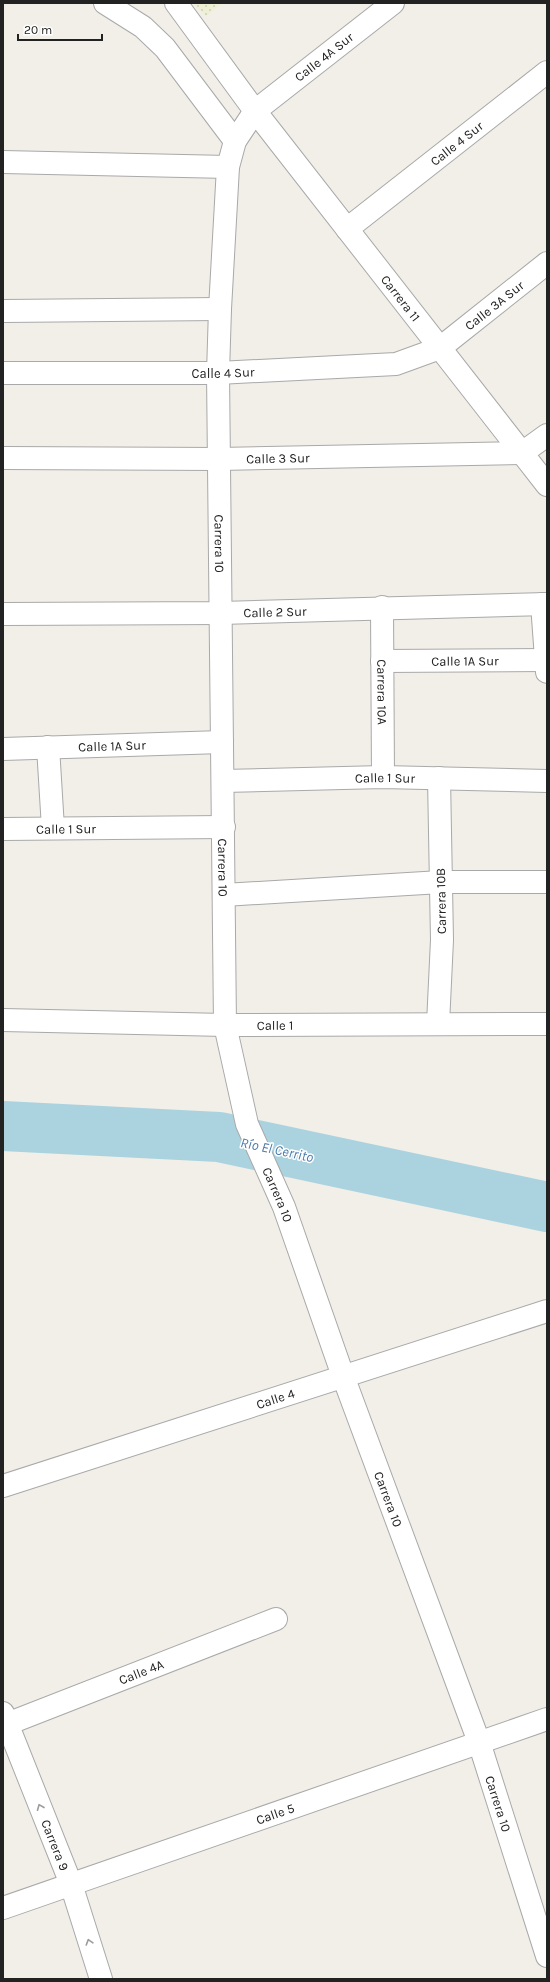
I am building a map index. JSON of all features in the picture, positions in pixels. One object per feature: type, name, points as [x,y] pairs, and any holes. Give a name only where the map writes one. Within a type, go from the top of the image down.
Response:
[{"type":"street","points":[[105,3],[143,27],[165,48],[236,141]]},
{"type":"street","name":"Carrera 11","points":[[176,3],[255,111],[547,485]]},
{"type":"street","name":"Calle 4A Sur","points":[[220,310],[228,167],[236,141],[255,111],[393,3]]},
{"type":"street","name":"Calle 4 Sur","points":[[347,229],[547,72]]},
{"type":"street","points":[[3,162],[228,167]]},
{"type":"street","name":"Calle 3A Sur","points":[[440,348],[547,263]]},
{"type":"street","points":[[3,311],[220,310]]},
{"type":"street","name":"Carrera 10","points":[[220,310],[218,373],[225,1025],[247,1124],[284,1207],[343,1376],[479,1742],[547,1956]]},
{"type":"street","name":"Calle 4 Sur","points":[[3,373],[218,373],[396,364],[440,348]]},
{"type":"street","points":[[522,453],[547,435]]},
{"type":"street","name":"Calle 3 Sur","points":[[3,458],[219,459],[522,453]]},
{"type":"street","points":[[544,604],[547,664]]},
{"type":"street","name":"Calle 2 Sur","points":[[3,614],[221,613],[382,607],[544,604]]},
{"type":"street","name":"Carrera 10A","points":[[382,607],[383,777]]},
{"type":"street","name":"Calle 1A Sur","points":[[382,661],[547,664]]},
{"type":"street","name":"Calle 1A Sur","points":[[3,749],[222,742]]},
{"type":"street","points":[[48,747],[53,828]]},
{"type":"street","name":"Calle 1 Sur","points":[[223,781],[383,777],[547,780]]},
{"type":"street","name":"Carrera 10B","points":[[438,1024],[442,940],[439,778]]},
{"type":"street","name":"Calle 1 Sur","points":[[3,829],[224,827]]},
{"type":"street","points":[[224,895],[441,882],[547,882]]},
{"type":"street","name":"Calle 1","points":[[3,1020],[225,1025],[547,1024]]},
{"type":"street","name":"Calle 4","points":[[3,1486],[547,1311]]},
{"type":"street","name":"Calle 4A","points":[[5,1718],[276,1619]]},
{"type":"street","name":"Carrera 9","points":[[5,1718],[71,1884],[101,1979]]},
{"type":"street","name":"Calle 5","points":[[3,1908],[547,1719]]},
{"type":"green space","points":[[192,3],[223,3],[206,16]]},
{"type":"waterway","name":"Río El Cerrito","points":[[3,1126],[219,1137],[547,1207]]}]
